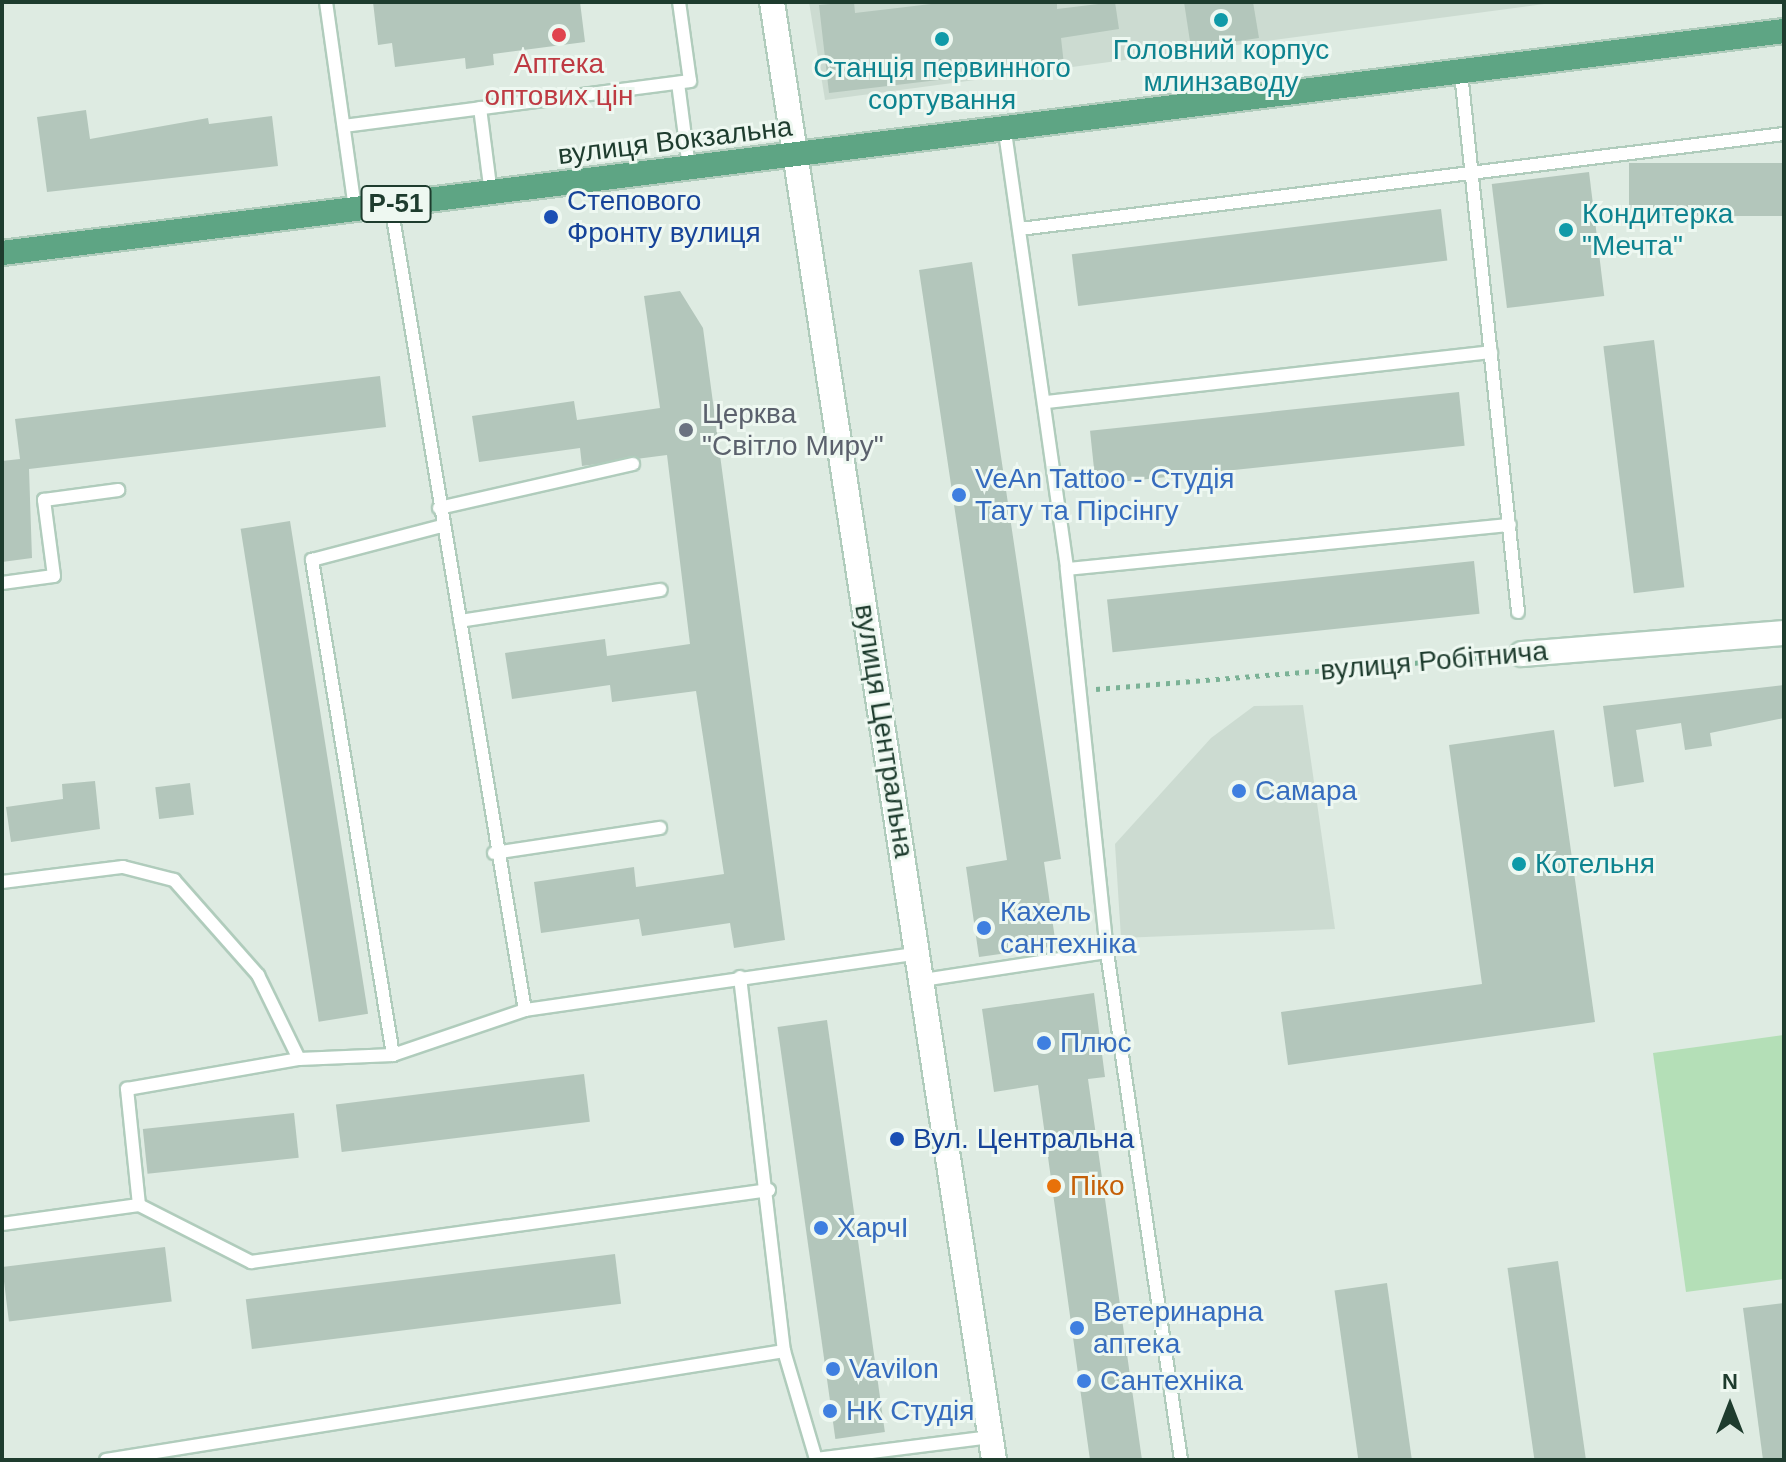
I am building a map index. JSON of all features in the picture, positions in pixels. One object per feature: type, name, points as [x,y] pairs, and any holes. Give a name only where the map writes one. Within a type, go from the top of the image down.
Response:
[{"type":"main road","name":"вулиця Вокзальна","points":[[2,253],[1005,132],[1784,31]]},
{"type":"street","name":"вулиця Центральна","points":[[772,2],[791,157],[919,953],[992,1449]]},
{"type":"street","name":"вулиця Робітнича","points":[[1522,654],[1784,633]]},
{"type":"lane","points":[[326,2],[355,209]]},
{"type":"lane","points":[[344,126],[690,81],[679,2]]},
{"type":"lane","points":[[1461,73],[1518,612]]},
{"type":"lane","points":[[678,83],[689,168]]},
{"type":"lane","points":[[480,108],[491,194]]},
{"type":"lane","points":[[1005,132],[1046,402],[1084,690],[1107,952],[1181,1460]]},
{"type":"lane","points":[[1020,229],[1784,134]]},
{"type":"lane","points":[[391,205],[460,621],[494,853],[525,1010]]},
{"type":"lane","points":[[1046,402],[1491,352]]},
{"type":"lane","points":[[439,508],[633,464]]},
{"type":"lane","points":[[2,583],[54,576],[44,500],[118,490]]},
{"type":"lane","points":[[1067,569],[1510,525]]},
{"type":"lane","points":[[393,1055],[312,560],[442,526]]},
{"type":"lane","points":[[460,621],[661,590]]},
{"type":"lane","points":[[494,853],[660,828]]},
{"type":"lane","points":[[2,882],[147,868],[196,900],[258,975],[299,1059]]},
{"type":"lane","points":[[923,980],[1107,952]]},
{"type":"lane","points":[[139,1205],[127,1089],[299,1059],[393,1055],[525,1010],[919,953]]},
{"type":"lane","points":[[740,977],[769,1190],[784,1351],[816,1459],[992,1449]]},
{"type":"lane","points":[[2,1224],[139,1205],[251,1262],[769,1190]]},
{"type":"lane","points":[[106,1460],[784,1351]]},
{"type":"path","name":"вулиця Робітнича","points":[[1084,690],[1522,654]]},
{"type":"shaded area","points":[[809,2],[1559,2],[825,100]]},
{"type":"shaded area","name":"Самара","points":[[1303,705],[1335,929],[1121,938],[1115,844],[1211,738],[1254,706]]},
{"type":"green space","points":[[1784,1035],[1784,1279],[1686,1292],[1653,1053]]},
{"type":"building","points":[[373,2],[580,2],[585,42],[493,54],[494,65],[466,69],[465,58],[395,67],[392,43],[378,45]]},
{"type":"building","name":"Станція первинного сортування","points":[[854,2],[855,13],[948,2],[1057,2],[1057,9],[1115,2],[1119,29],[1061,38],[1064,65],[829,93],[819,5]]},
{"type":"building","name":"Головний корпус млинзаводу","points":[[1184,2],[1253,2],[1259,38],[1191,48]]},
{"type":"building","points":[[86,110],[90,139],[208,118],[209,124],[272,116],[278,166],[47,192],[37,117]]},
{"type":"building","points":[[1629,163],[1784,163],[1784,216],[1629,216]]},
{"type":"building","name":"Кондитерка \"Мечта\"","points":[[1589,172],[1604,296],[1507,308],[1492,184]]},
{"type":"building","points":[[1441,209],[1447,261],[1078,306],[1072,254]]},
{"type":"building","points":[[972,262],[1061,859],[1044,862],[1056,946],[979,957],[966,867],[1007,860],[919,270]]},
{"type":"building","points":[[680,291],[703,328],[785,940],[734,948],[730,923],[642,936],[639,919],[541,933],[534,882],[634,867],[636,887],[724,874],[696,691],[612,702],[610,685],[512,699],[505,653],[605,639],[607,656],[690,644],[667,455],[582,466],[580,448],[479,462],[472,416],[574,401],[577,420],[660,408],[644,296]]},
{"type":"building","points":[[1654,340],[1684,587],[1634,593],[1603,346]]},
{"type":"building","points":[[380,376],[386,427],[29,469],[32,558],[2,562],[2,461],[20,459],[15,419]]},
{"type":"building","points":[[1459,392],[1465,446],[1096,484],[1090,431]]},
{"type":"building","points":[[290,521],[368,1014],[319,1022],[241,529]]},
{"type":"building","points":[[1474,561],[1480,614],[1113,652],[1107,600]]},
{"type":"building","points":[[1784,685],[1784,718],[1710,733],[1712,746],[1685,750],[1681,723],[1636,730],[1644,782],[1614,787],[1603,706]]},
{"type":"building","name":"Котельня","points":[[1554,730],[1595,1022],[1288,1065],[1281,1012],[1482,984],[1449,745]]},
{"type":"building","points":[[95,781],[100,829],[11,842],[6,807],[63,799],[62,784]]},
{"type":"building","points":[[190,783],[194,815],[159,819],[155,787]]},
{"type":"building","points":[[1094,993],[1105,1077],[1088,1079],[1142,1460],[1090,1460],[1038,1085],[994,1092],[982,1009]]},
{"type":"building","points":[[827,1020],[885,1432],[835,1439],[777,1027]]},
{"type":"building","points":[[584,1074],[590,1122],[342,1152],[336,1104]]},
{"type":"building","points":[[294,1113],[299,1158],[148,1174],[143,1129]]},
{"type":"building","points":[[165,1247],[172,1302],[9,1322],[2,1267]]},
{"type":"building","points":[[615,1254],[621,1304],[252,1349],[246,1299]]},
{"type":"building","points":[[1558,1261],[1586,1460],[1534,1460],[1507,1268]]},
{"type":"building","points":[[1387,1283],[1412,1460],[1358,1460],[1335,1290]]},
{"type":"building","points":[[1784,1303],[1784,1460],[1763,1460],[1743,1308]]},
{"type":"place","name":"Головний корпус млинзаводу","points":[[1221,20]]},
{"type":"place","name":"Аптека оптових цін","points":[[559,35]]},
{"type":"place","name":"Станція первинного сортування","points":[[942,39]]},
{"type":"place","name":"Степового Фронту вулиця","points":[[551,217]]},
{"type":"place","name":"Кондитерка \"Мечта\"","points":[[1566,230]]},
{"type":"place","name":"Церква \"Світло Миру\"","points":[[686,430]]},
{"type":"place","name":"VeAn Tattoo - Студія Тату та Пірсінгу","points":[[959,495]]},
{"type":"place","name":"Самара","points":[[1239,791]]},
{"type":"place","name":"Котельня","points":[[1519,864]]},
{"type":"place","name":"Кахель сантехніка","points":[[984,928]]},
{"type":"place","name":"Плюс","points":[[1044,1043]]},
{"type":"place","name":"Вул. Центральна","points":[[897,1139]]},
{"type":"place","name":"Піко","points":[[1054,1186]]},
{"type":"place","name":"ХарчI","points":[[821,1228]]},
{"type":"place","name":"Ветеринарна аптека","points":[[1077,1328]]},
{"type":"place","name":"Vavilon","points":[[833,1369]]},
{"type":"place","name":"Сантехніка","points":[[1084,1381]]},
{"type":"place","name":"НК Студія","points":[[830,1411]]}]
